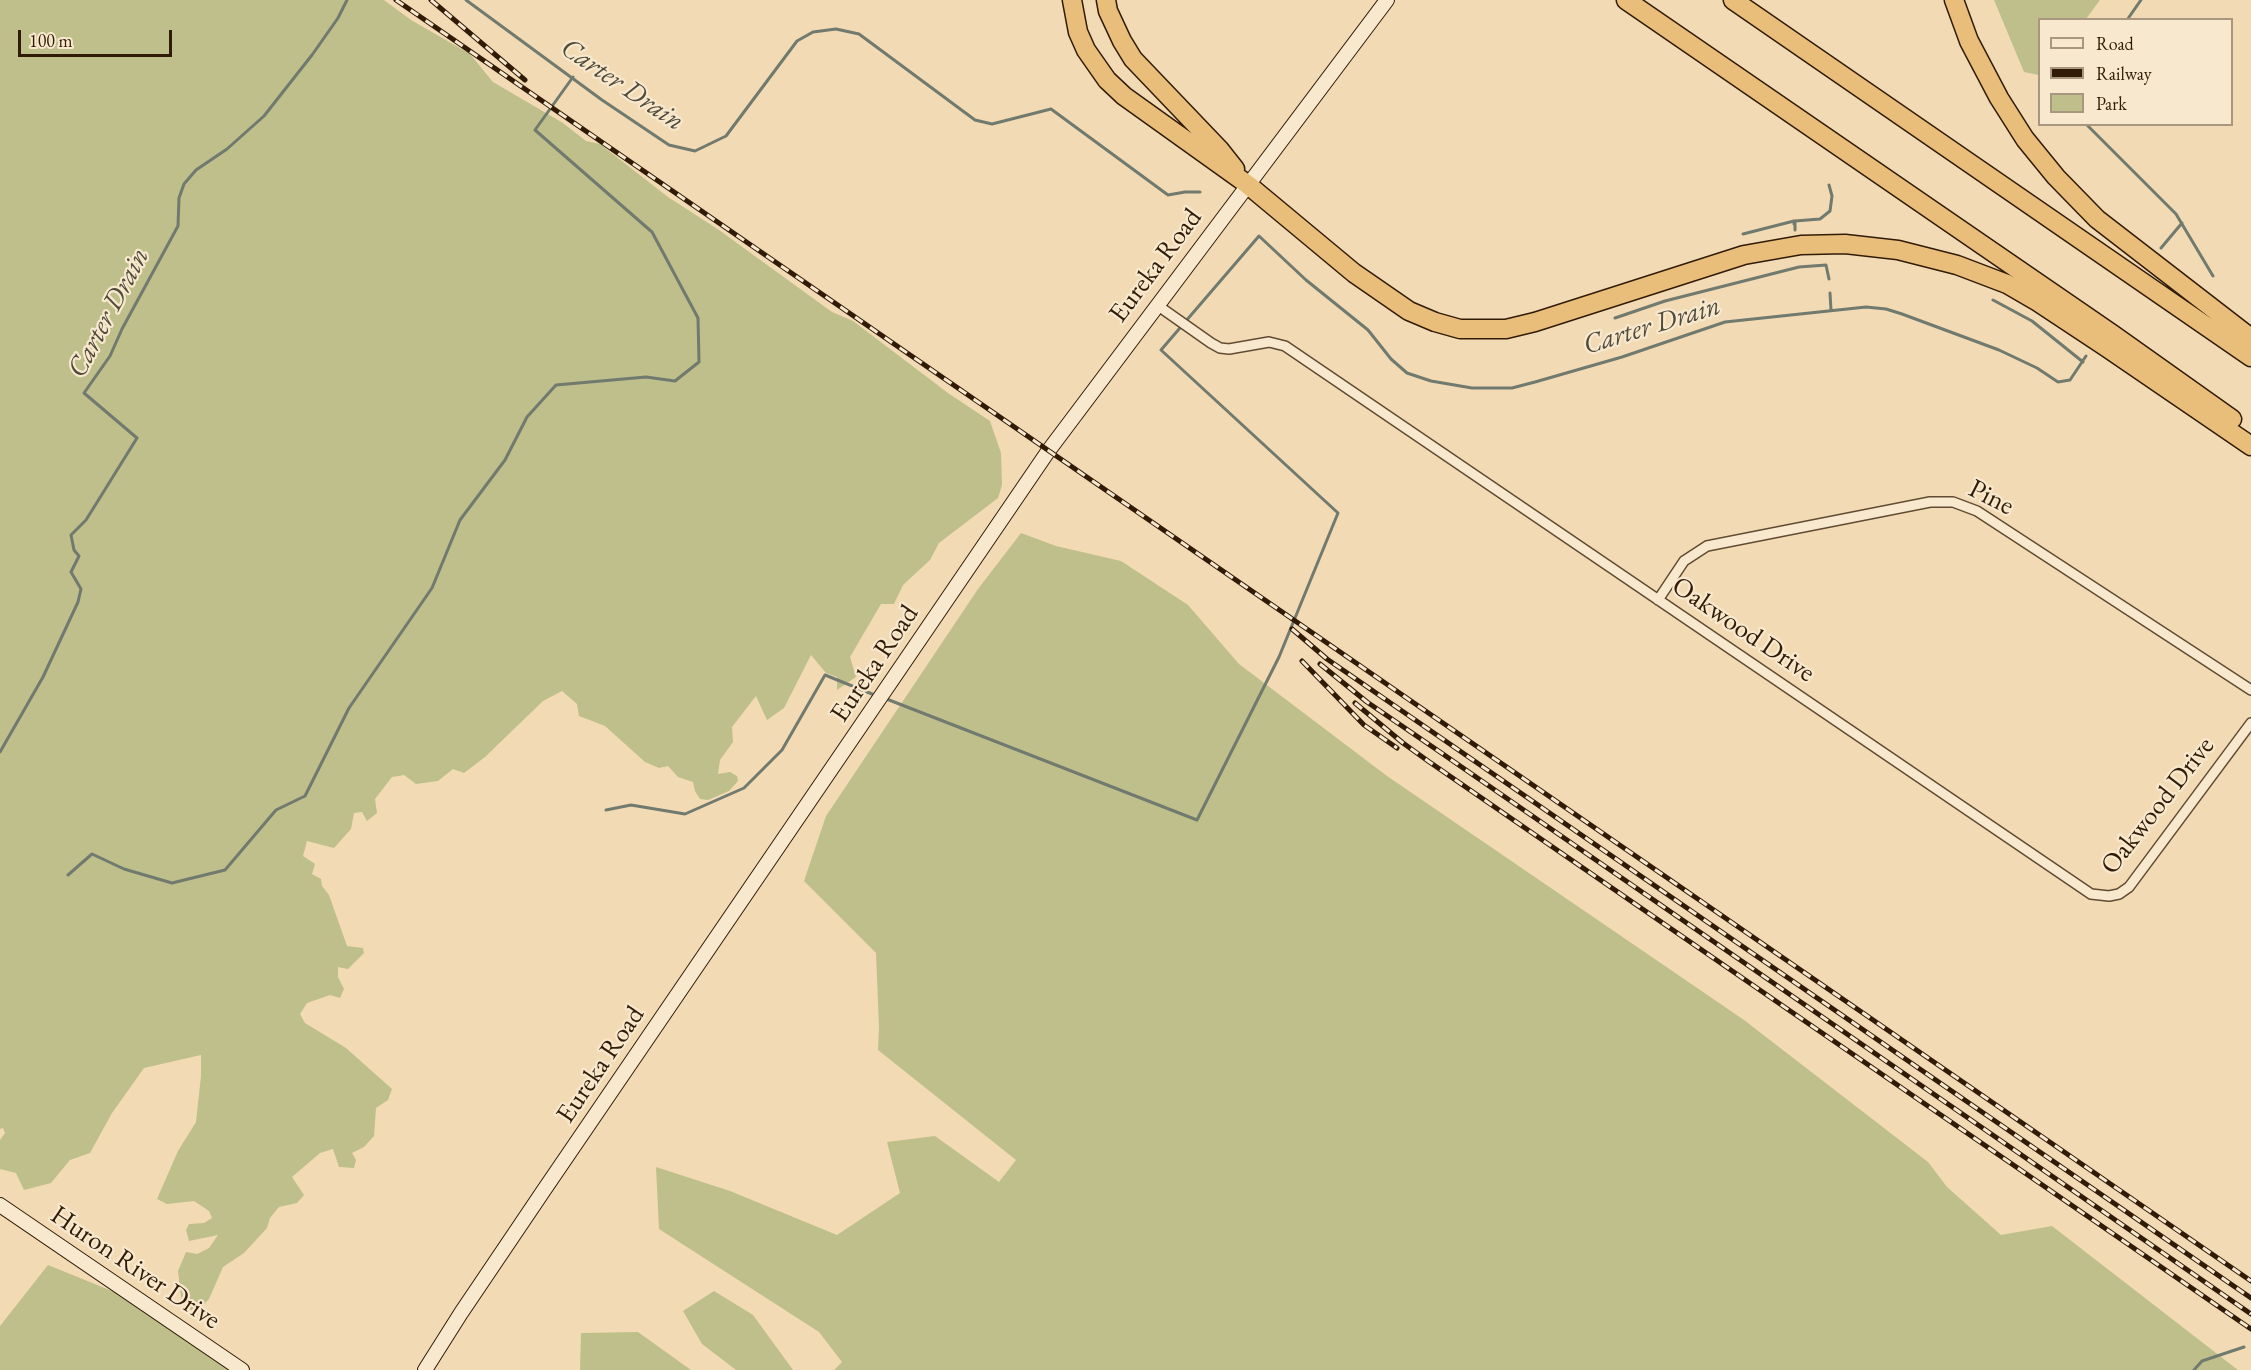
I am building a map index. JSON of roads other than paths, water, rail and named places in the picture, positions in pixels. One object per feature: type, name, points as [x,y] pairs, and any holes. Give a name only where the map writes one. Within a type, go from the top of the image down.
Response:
[{"type":"highway","points":[[1072,0],[1078,32],[1095,65],[1107,80],[1140,109],[1247,184],[1354,273],[1409,311],[1435,322],[1460,329],[1506,329],[1535,322],[1744,255],[1801,245],[1845,244],[1898,250],[1983,273],[2038,302],[2251,446]]},
{"type":"highway","points":[[1106,0],[1108,11],[1133,59],[1220,150],[1247,184]]},
{"type":"highway","points":[[1733,0],[2251,357]]},
{"type":"highway","points":[[1954,0],[1969,41],[1999,98],[2025,139],[2056,177],[2097,219],[2251,338]]},
{"type":"highway","points":[[1630,3],[2251,432]]},
{"type":"street","name":"Eureka Road","points":[[425,1370],[544,1190],[1049,450],[1387,0]]},
{"type":"street","name":"Oakwood Drive","points":[[1157,305],[1220,348],[1228,349],[1269,342],[1285,346],[2084,891],[2099,896],[2119,894],[2129,887],[2251,723]]},
{"type":"street","name":"Pine","points":[[1658,600],[1684,561],[1707,546],[1930,502],[1953,502],[1977,511],[2251,690]]},
{"type":"street","name":"Huron River Drive","points":[[0,1205],[242,1370]]},
{"type":"waterway","name":"Carter Drain","points":[[0,752],[43,677],[78,602],[81,589],[71,572],[79,556],[74,550],[71,535],[86,520],[137,438],[84,393],[110,356],[122,329],[178,226],[179,198],[184,184],[196,170],[227,149],[264,116],[312,55],[338,18],[347,0]]},
{"type":"waterway","name":"Carter Drain","points":[[466,0],[602,100],[669,145],[695,151],[726,136],[797,41],[813,32],[836,29],[859,34],[975,120],[992,124],[1051,109],[1168,195],[1200,192]]},
{"type":"waterway","name":"Carter Drain","points":[[2128,18],[2141,0]]},
{"type":"waterway","points":[[68,875],[92,854],[124,869],[172,883],[225,870],[276,810],[305,796],[349,708],[432,588],[460,520],[505,460],[527,417],[556,385],[646,377],[675,381],[699,362],[698,318],[652,232],[535,130],[573,77]]},
{"type":"waterway","name":"Carter Drain","points":[[2088,126],[2176,214],[2213,276]]},
{"type":"waterway","points":[[1795,230],[1795,221],[1820,219],[1830,211],[1832,196],[1829,185]]},
{"type":"waterway","points":[[1743,234],[1794,221],[1794,224]]},
{"type":"waterway","name":"Carter Drain","points":[[2161,248],[2182,223]]},
{"type":"waterway","points":[[884,698],[1197,820],[1279,657],[1338,513],[1161,350],[1259,236],[1306,280],[1368,330],[1391,359],[1407,373],[1431,381],[1472,388],[1512,388],[1622,357],[1725,322],[1866,307],[1886,309],[1902,314],[1999,350],[2037,368],[2058,382],[2070,380],[2086,356]]},
{"type":"waterway","points":[[1615,318],[1665,301],[1799,267],[1826,265],[1829,279]]},
{"type":"waterway","points":[[1830,293],[1831,310]]},
{"type":"waterway","points":[[1993,300],[2032,321],[2083,362]]},
{"type":"waterway","points":[[606,810],[631,805],[685,814],[744,788],[782,750],[825,675],[877,696]]},
{"type":"waterway","points":[[2194,1370],[2202,1361],[2244,1347]]},
{"type":"railway","points":[[396,0],[2251,1281]]},
{"type":"railway","points":[[431,0],[525,80]]},
{"type":"railway","points":[[1292,629],[1327,659],[2251,1298]]},
{"type":"railway","points":[[1302,661],[1364,725],[1397,748]]},
{"type":"railway","points":[[1320,664],[1367,702],[2251,1314]]},
{"type":"railway","points":[[1355,703],[1428,761],[2251,1329]]}]
